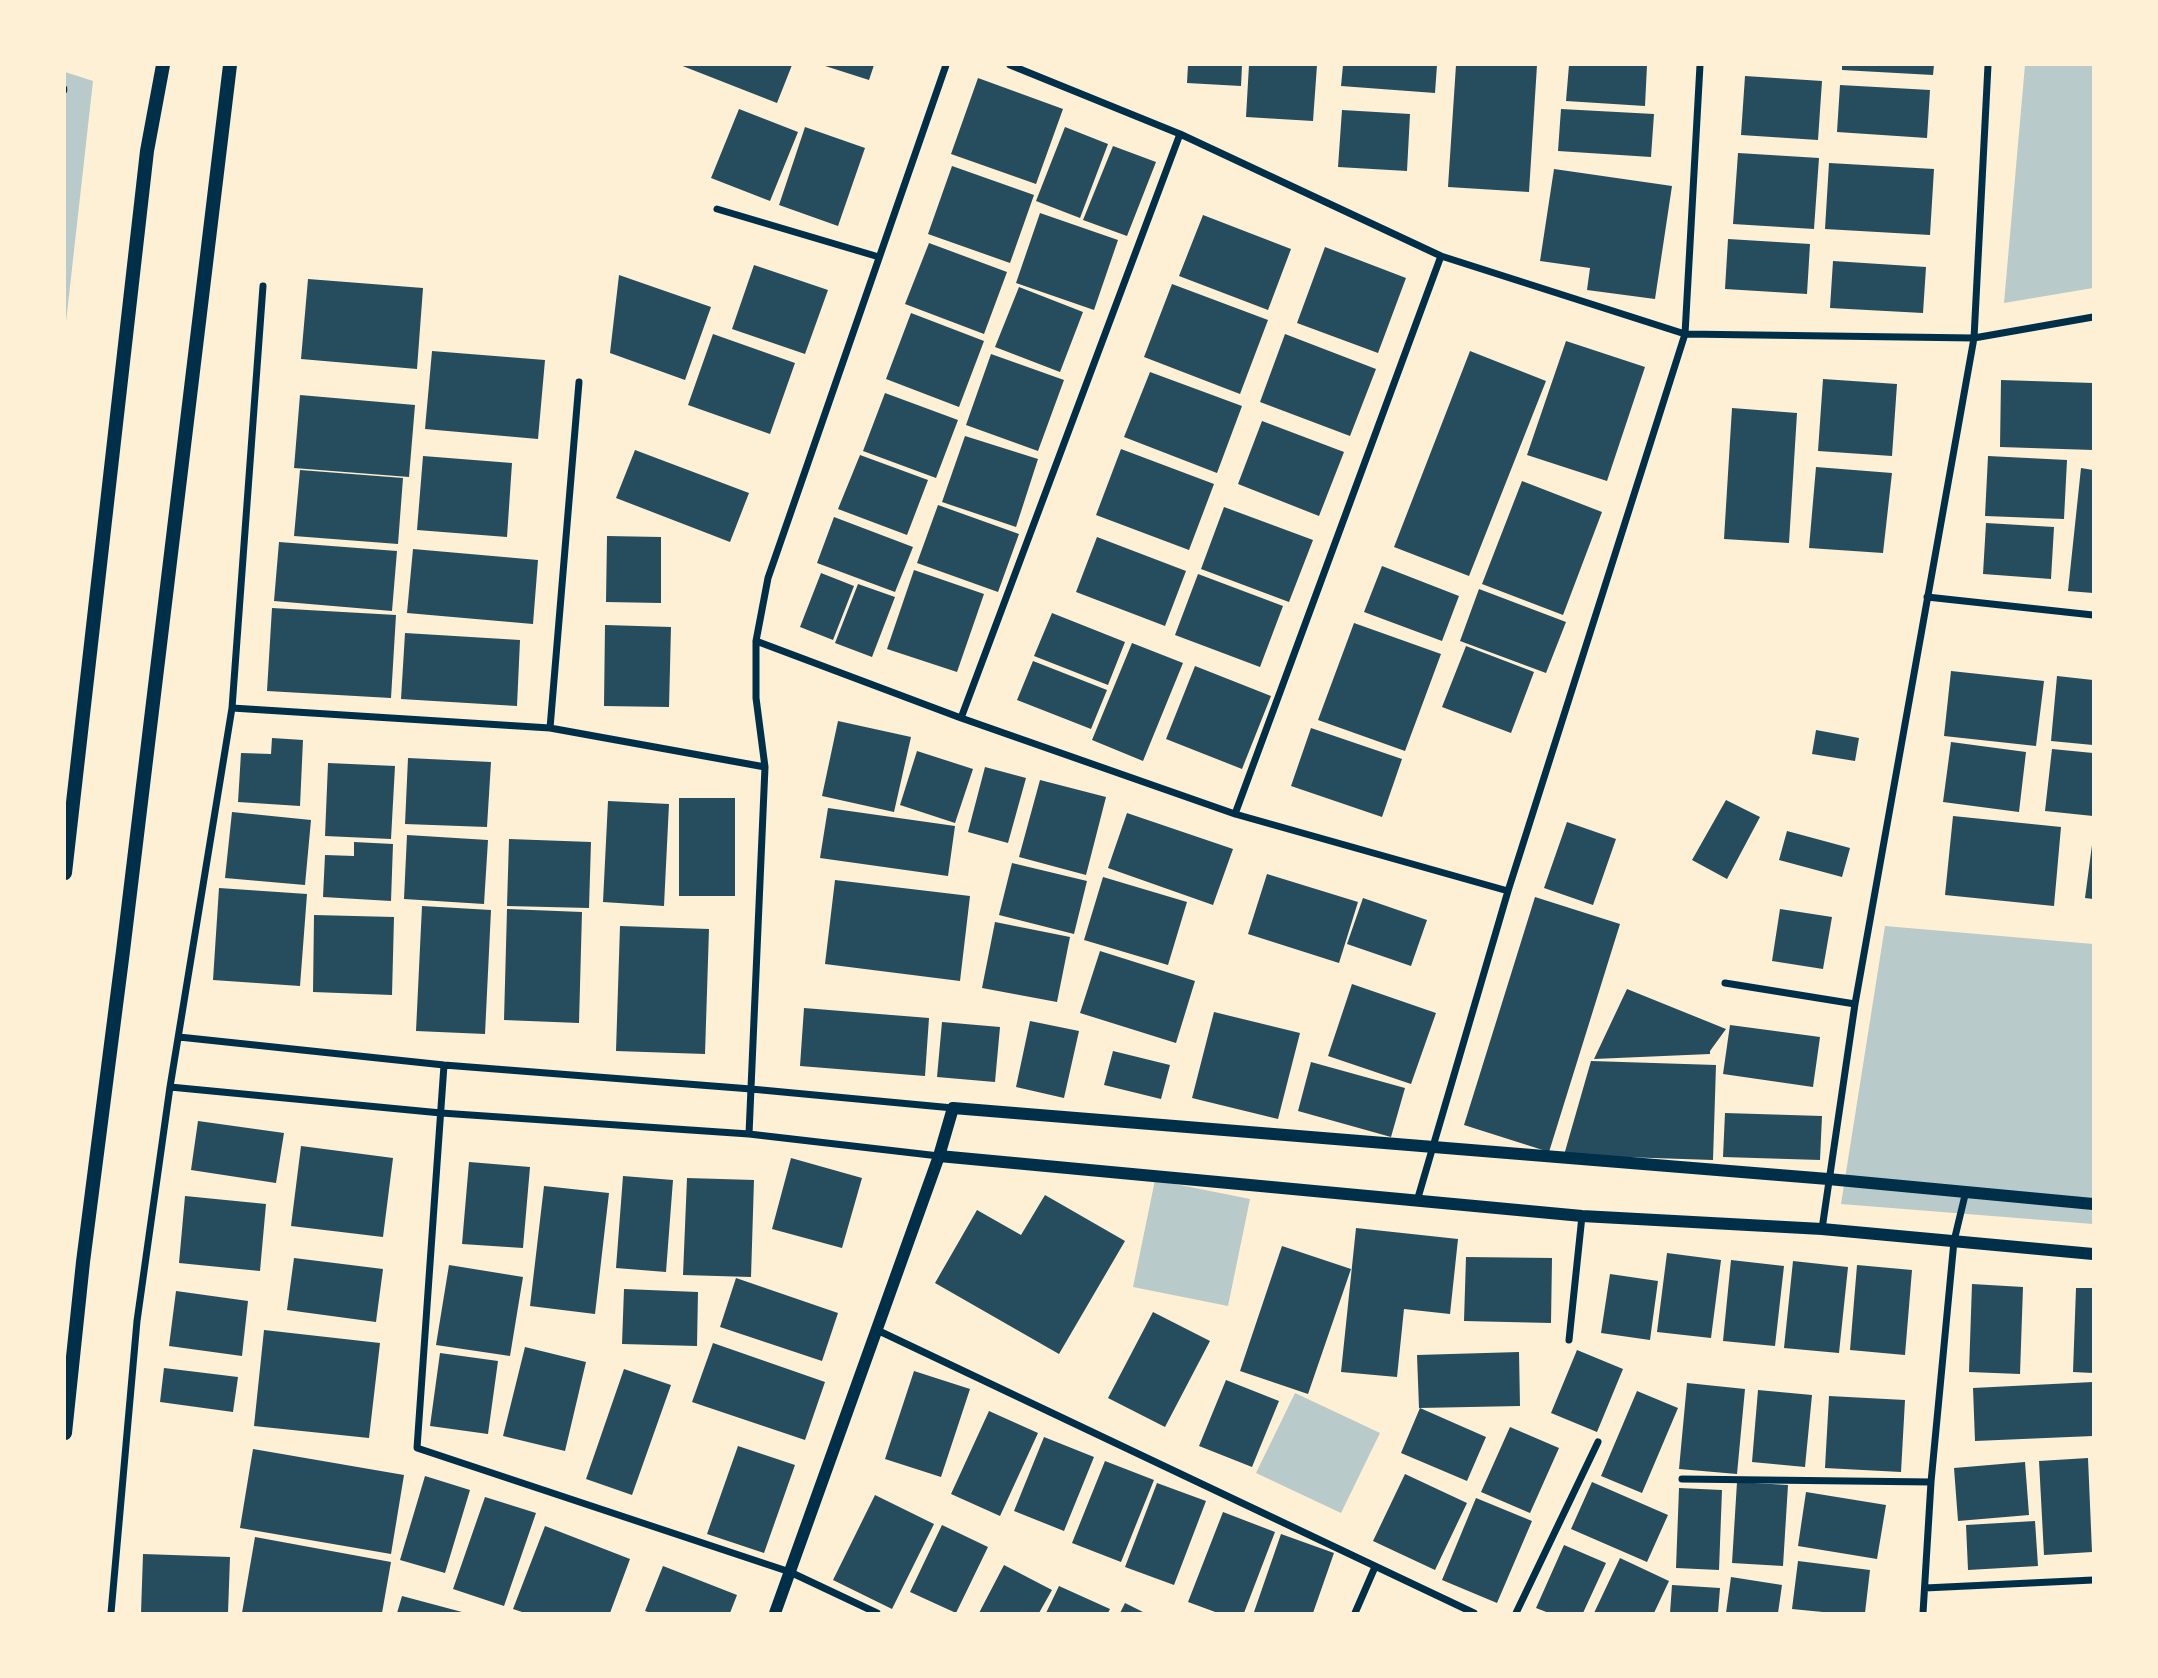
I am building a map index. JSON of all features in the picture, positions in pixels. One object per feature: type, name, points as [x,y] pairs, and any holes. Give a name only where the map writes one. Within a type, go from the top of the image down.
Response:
[{"type":"main road","points":[[65,873],[147,151],[163,65]]},
{"type":"main road","points":[[65,1433],[83,1262],[230,65]]},
{"type":"street","points":[[749,1134],[765,767],[756,698],[756,641],[768,578],[946,65]]},
{"type":"street","points":[[1011,65],[1180,134],[1441,256],[1685,334],[1974,338],[2093,317]]},
{"type":"street","points":[[1417,1201],[1508,891],[1685,334],[1700,65]]},
{"type":"street","points":[[1822,1229],[1855,1004],[1974,338],[1988,65]]},
{"type":"street","points":[[961,718],[1180,134]]},
{"type":"street","points":[[717,209],[879,257]]},
{"type":"street","points":[[1235,814],[1441,256]]},
{"type":"street","points":[[111,1613],[137,1321],[170,1087],[232,708],[263,286]]},
{"type":"street","points":[[550,728],[579,382]]},
{"type":"street","points":[[1927,597],[2093,615]]},
{"type":"street","points":[[756,641],[961,718],[1235,814],[1508,891]]},
{"type":"street","points":[[232,708],[550,728],[765,767]]},
{"type":"street","points":[[1724,983],[1855,1004]]},
{"type":"street","points":[[179,1037],[444,1065],[1828,1179],[2093,1204]]},
{"type":"street","points":[[444,1065],[417,1448],[790,1572],[877,1613]]},
{"type":"street","points":[[170,1087],[441,1113],[749,1134],[939,1156],[1582,1216],[1822,1229],[2093,1254]]},
{"type":"street","points":[[775,1613],[939,1156],[953,1108]]},
{"type":"street","points":[[1923,1613],[1931,1482],[1954,1241],[1966,1191]]},
{"type":"street","points":[[1569,1340],[1582,1216]]},
{"type":"street","points":[[877,1330],[1474,1613]]},
{"type":"street","points":[[1516,1613],[1598,1442]]},
{"type":"street","points":[[1682,1479],[1931,1482]]},
{"type":"street","points":[[1355,1613],[1374,1567]]},
{"type":"street","points":[[1924,1588],[2093,1580]]},
{"type":"shaded area","points":[[2025,65],[2093,65],[2093,288],[2004,303]]},
{"type":"shaded area","points":[[65,72],[93,81],[65,331]]},
{"type":"shaded area","points":[[1885,926],[2093,944],[2093,1224],[1841,1204]]},
{"type":"shaded area","points":[[1155,1180],[1250,1199],[1228,1306],[1133,1287]]},
{"type":"shaded area","points":[[1295,1393],[1380,1433],[1341,1513],[1256,1473]]},
{"type":"building","points":[[680,65],[792,65],[777,103]]},
{"type":"building","points":[[822,65],[874,65],[869,80]]},
{"type":"building","points":[[1188,65],[1242,65],[1241,86],[1187,83]]},
{"type":"building","points":[[1249,65],[1317,65],[1313,121],[1246,117]]},
{"type":"building","points":[[1343,65],[1437,65],[1435,93],[1341,86]]},
{"type":"building","points":[[1456,65],[1537,65],[1529,192],[1448,187]]},
{"type":"building","points":[[1569,65],[1647,65],[1645,106],[1566,101]]},
{"type":"building","points":[[1842,65],[1934,65],[1933,75],[1842,70]]},
{"type":"building","points":[[1745,76],[1822,81],[1818,140],[1741,135]]},
{"type":"building","points":[[978,78],[1063,109],[1036,184],[951,154]]},
{"type":"building","points":[[1840,85],[1930,90],[1927,138],[1837,132]]},
{"type":"building","points":[[739,109],[798,132],[770,201],[711,178]]},
{"type":"building","points":[[1561,109],[1654,114],[1651,157],[1558,151]]},
{"type":"building","points":[[1342,110],[1410,114],[1407,171],[1338,167]]},
{"type":"building","points":[[805,127],[865,148],[838,226],[779,205]]},
{"type":"building","points":[[1065,127],[1108,144],[1080,218],[1036,201]]},
{"type":"building","points":[[1113,146],[1156,162],[1127,236],[1083,220]]},
{"type":"building","points":[[1738,153],[1819,158],[1814,229],[1733,224]]},
{"type":"building","points":[[1829,163],[1934,169],[1930,235],[1825,229]]},
{"type":"building","points":[[952,166],[1034,195],[1010,263],[928,234]]},
{"type":"building","points":[[1554,169],[1672,186],[1655,299],[1587,290],[1590,268],[1540,261]]},
{"type":"building","points":[[1040,213],[1118,240],[1094,310],[1016,283]]},
{"type":"building","points":[[1203,215],[1291,249],[1268,310],[1179,276]]},
{"type":"building","points":[[1728,239],[1810,244],[1807,294],[1725,289]]},
{"type":"building","points":[[929,243],[1007,272],[984,334],[905,304]]},
{"type":"building","points":[[1325,247],[1406,278],[1378,353],[1297,323]]},
{"type":"building","points":[[1833,261],[1926,267],[1923,313],[1830,308]]},
{"type":"building","points":[[754,265],[828,290],[805,354],[732,329]]},
{"type":"building","points":[[619,275],[711,307],[685,380],[610,353]]},
{"type":"building","points":[[308,279],[423,288],[417,369],[301,359]]},
{"type":"building","points":[[1172,284],[1268,320],[1240,394],[1144,357]]},
{"type":"building","points":[[1019,287],[1083,312],[1060,372],[995,347]]},
{"type":"building","points":[[911,313],[984,341],[959,407],[886,379]]},
{"type":"building","points":[[713,334],[795,363],[770,434],[688,405]]},
{"type":"building","points":[[1285,334],[1376,369],[1350,436],[1260,402]]},
{"type":"building","points":[[1566,341],[1645,367],[1607,481],[1527,455]]},
{"type":"building","points":[[432,351],[545,360],[538,439],[425,429]]},
{"type":"building","points":[[1470,351],[1546,381],[1469,576],[1394,547]]},
{"type":"building","points":[[991,354],[1064,380],[1038,451],[966,425]]},
{"type":"building","points":[[1150,372],[1242,406],[1217,473],[1124,437]]},
{"type":"building","points":[[1823,379],[1897,384],[1892,456],[1818,451]]},
{"type":"building","points":[[2001,380],[2093,383],[2093,450],[2000,447]]},
{"type":"building","points":[[885,393],[958,420],[936,478],[863,451]]},
{"type":"building","points":[[300,395],[415,405],[409,477],[294,468]]},
{"type":"building","points":[[1732,408],[1797,413],[1789,543],[1724,539]]},
{"type":"building","points":[[1262,421],[1344,452],[1319,516],[1238,484]]},
{"type":"building","points":[[965,436],[1038,459],[1016,527],[942,502]]},
{"type":"building","points":[[1121,449],[1214,484],[1189,550],[1096,515]]},
{"type":"building","points":[[635,450],[749,493],[730,542],[616,498]]},
{"type":"building","points":[[860,455],[928,480],[907,535],[838,509]]},
{"type":"building","points":[[423,456],[512,463],[507,537],[417,530]]},
{"type":"building","points":[[1988,456],[2067,460],[2064,519],[1985,516]]},
{"type":"building","points":[[1816,467],[1892,473],[1883,553],[1809,548]]},
{"type":"building","points":[[2081,468],[2093,470],[2093,593],[2068,591]]},
{"type":"building","points":[[300,470],[403,478],[398,544],[294,536]]},
{"type":"building","points":[[1522,481],[1602,512],[1563,615],[1482,584]]},
{"type":"building","points":[[938,505],[1019,534],[998,592],[917,563]]},
{"type":"building","points":[[1224,507],[1313,540],[1289,602],[1201,569]]},
{"type":"building","points":[[834,517],[913,547],[895,592],[817,563]]},
{"type":"building","points":[[1986,523],[2054,527],[2051,579],[1983,574]]},
{"type":"building","points":[[607,536],[661,537],[661,603],[606,602]]},
{"type":"building","points":[[1097,537],[1186,571],[1165,626],[1076,592]]},
{"type":"building","points":[[279,542],[397,551],[392,611],[274,601]]},
{"type":"building","points":[[413,549],[538,560],[533,624],[407,613]]},
{"type":"building","points":[[1382,566],[1459,596],[1442,641],[1364,612]]},
{"type":"building","points":[[914,570],[984,594],[957,672],[887,649]]},
{"type":"building","points":[[821,573],[854,586],[833,640],[800,627]]},
{"type":"building","points":[[1198,574],[1283,606],[1260,667],[1175,635]]},
{"type":"building","points":[[858,584],[895,597],[872,657],[835,643]]},
{"type":"building","points":[[1479,589],[1566,622],[1546,673],[1460,641]]},
{"type":"building","points":[[272,608],[396,615],[391,698],[267,691]]},
{"type":"building","points":[[1052,613],[1125,642],[1108,685],[1034,656]]},
{"type":"building","points":[[1354,623],[1441,654],[1405,751],[1318,720]]},
{"type":"building","points":[[605,625],[671,627],[669,707],[604,706]]},
{"type":"building","points":[[405,633],[520,640],[517,706],[401,699]]},
{"type":"building","points":[[1132,643],[1183,663],[1143,761],[1092,740]]},
{"type":"building","points":[[1466,646],[1534,672],[1511,733],[1442,707]]},
{"type":"building","points":[[1033,661],[1107,690],[1091,729],[1017,700]]},
{"type":"building","points":[[1195,666],[1271,696],[1242,769],[1166,739]]},
{"type":"building","points":[[1951,671],[2044,681],[2036,746],[1944,736]]},
{"type":"building","points":[[2057,676],[2093,680],[2093,745],[2051,741]]},
{"type":"building","points":[[838,721],[911,737],[894,812],[822,796]]},
{"type":"building","points":[[1311,728],[1402,759],[1382,817],[1291,786]]},
{"type":"building","points":[[1816,730],[1859,738],[1855,761],[1812,754]]},
{"type":"building","points":[[272,738],[303,740],[300,806],[238,802],[241,753],[271,754]]},
{"type":"building","points":[[1951,742],[2026,752],[2019,812],[1943,802]]},
{"type":"building","points":[[2052,749],[2093,753],[2093,816],[2045,811]]},
{"type":"building","points":[[917,751],[973,769],[955,823],[900,805]]},
{"type":"building","points":[[408,758],[491,762],[487,827],[405,824]]},
{"type":"building","points":[[328,763],[395,766],[391,839],[325,836]]},
{"type":"building","points":[[985,767],[1026,778],[1008,843],[968,832]]},
{"type":"building","points":[[1040,780],[1106,797],[1086,875],[1019,857]]},
{"type":"building","points":[[679,798],[735,798],[735,896],[679,896]]},
{"type":"building","points":[[1726,800],[1760,817],[1727,879],[1692,860]]},
{"type":"building","points":[[608,801],[669,804],[664,906],[603,902]]},
{"type":"building","points":[[828,808],[955,826],[948,876],[820,858]]},
{"type":"building","points":[[232,812],[311,820],[305,885],[225,878]]},
{"type":"building","points":[[1127,813],[1233,849],[1213,905],[1108,868]]},
{"type":"building","points":[[1953,816],[2061,827],[2054,906],[1945,895]]},
{"type":"building","points":[[1567,822],[1616,839],[1593,905],[1544,888]]},
{"type":"building","points":[[1787,831],[1850,848],[1842,877],[1779,860]]},
{"type":"building","points":[[407,835],[488,840],[484,904],[404,899]]},
{"type":"building","points":[[509,839],[591,842],[589,908],[507,906]]},
{"type":"building","points":[[354,842],[393,844],[391,901],[323,897],[325,855],[354,856]]},
{"type":"building","points":[[2093,845],[2093,899],[2085,898]]},
{"type":"building","points":[[1012,863],[1087,881],[1074,934],[999,915]]},
{"type":"building","points":[[1267,874],[1358,902],[1339,963],[1248,934]]},
{"type":"building","points":[[1103,877],[1187,902],[1168,965],[1084,940]]},
{"type":"building","points":[[835,880],[970,896],[960,981],[825,964]]},
{"type":"building","points":[[219,888],[307,894],[300,986],[213,980]]},
{"type":"building","points":[[1535,897],[1620,924],[1549,1152],[1464,1125]]},
{"type":"building","points":[[1363,898],[1427,920],[1411,966],[1347,944]]},
{"type":"building","points":[[422,906],[491,910],[485,1034],[416,1031]]},
{"type":"building","points":[[507,909],[582,912],[579,1023],[504,1020]]},
{"type":"building","points":[[1780,909],[1832,917],[1823,969],[1772,961]]},
{"type":"building","points":[[314,915],[394,917],[392,995],[313,992]]},
{"type":"building","points":[[995,922],[1070,937],[1057,1002],[982,988]]},
{"type":"building","points":[[620,926],[709,929],[705,1054],[616,1051]]},
{"type":"building","points":[[1100,951],[1195,981],[1176,1043],[1080,1013]]},
{"type":"building","points":[[1352,984],[1436,1013],[1411,1084],[1328,1056]]},
{"type":"building","points":[[1627,989],[1726,1029],[1710,1054],[1594,1059]]},
{"type":"building","points":[[804,1008],[929,1018],[925,1076],[800,1066]]},
{"type":"building","points":[[1214,1012],[1300,1033],[1278,1119],[1192,1098]]},
{"type":"building","points":[[1030,1021],[1079,1031],[1064,1098],[1016,1087]]},
{"type":"building","points":[[942,1022],[1000,1027],[995,1082],[937,1077]]},
{"type":"building","points":[[1730,1025],[1820,1037],[1813,1087],[1723,1074]]},
{"type":"building","points":[[1113,1051],[1170,1065],[1161,1099],[1104,1085]]},
{"type":"building","points":[[1591,1061],[1716,1065],[1713,1160],[1564,1155]]},
{"type":"building","points":[[1311,1062],[1405,1088],[1391,1137],[1298,1111]]},
{"type":"building","points":[[1725,1113],[1822,1116],[1820,1160],[1723,1157]]},
{"type":"building","points":[[198,1121],[284,1133],[276,1183],[191,1170]]},
{"type":"building","points":[[301,1146],[393,1158],[383,1237],[291,1226]]},
{"type":"building","points":[[791,1158],[862,1178],[842,1248],[772,1229]]},
{"type":"building","points":[[469,1162],[530,1167],[523,1248],[462,1244]]},
{"type":"building","points":[[623,1176],[673,1180],[666,1272],[616,1268]]},
{"type":"building","points":[[687,1178],[754,1180],[751,1277],[683,1275]]},
{"type":"building","points":[[544,1186],[609,1193],[595,1314],[530,1306]]},
{"type":"building","points":[[1045,1195],[1125,1241],[1059,1354],[935,1283],[977,1210],[1021,1235]]},
{"type":"building","points":[[185,1196],[266,1204],[260,1271],[179,1263]]},
{"type":"building","points":[[1356,1228],[1458,1239],[1450,1314],[1404,1309],[1397,1377],[1341,1372]]},
{"type":"building","points":[[1282,1246],[1351,1269],[1308,1394],[1240,1371]]},
{"type":"building","points":[[1667,1253],[1721,1260],[1711,1338],[1657,1332]]},
{"type":"building","points":[[1466,1257],[1552,1258],[1551,1323],[1464,1321]]},
{"type":"building","points":[[294,1258],[383,1269],[376,1322],[287,1310]]},
{"type":"building","points":[[1731,1260],[1784,1266],[1775,1346],[1723,1341]]},
{"type":"building","points":[[1793,1261],[1848,1267],[1839,1353],[1784,1348]]},
{"type":"building","points":[[449,1265],[523,1277],[510,1356],[436,1345]]},
{"type":"building","points":[[1857,1265],[1912,1270],[1905,1355],[1850,1350]]},
{"type":"building","points":[[1610,1274],[1658,1281],[1650,1340],[1601,1333]]},
{"type":"building","points":[[736,1278],[838,1313],[822,1361],[720,1327]]},
{"type":"building","points":[[1972,1284],[2023,1287],[2020,1374],[1969,1372]]},
{"type":"building","points":[[2076,1288],[2093,1288],[2093,1373],[2073,1372]]},
{"type":"building","points":[[624,1289],[698,1292],[697,1346],[622,1344]]},
{"type":"building","points":[[176,1291],[248,1301],[242,1356],[169,1346]]},
{"type":"building","points":[[1153,1312],[1210,1341],[1165,1427],[1108,1398]]},
{"type":"building","points":[[264,1330],[380,1343],[369,1438],[254,1426]]},
{"type":"building","points":[[713,1343],[825,1382],[805,1440],[692,1402]]},
{"type":"building","points":[[525,1347],[586,1362],[565,1451],[503,1436]]},
{"type":"building","points":[[1577,1350],[1623,1369],[1597,1432],[1551,1413]]},
{"type":"building","points":[[1519,1352],[1520,1406],[1419,1408],[1417,1355]]},
{"type":"building","points":[[440,1353],[498,1361],[488,1434],[430,1426]]},
{"type":"building","points":[[164,1368],[238,1377],[233,1412],[160,1402]]},
{"type":"building","points":[[624,1369],[671,1385],[632,1495],[586,1479]]},
{"type":"building","points":[[914,1371],[970,1389],[941,1477],[885,1459]]},
{"type":"building","points":[[1226,1380],[1279,1401],[1252,1467],[1199,1446]]},
{"type":"building","points":[[2093,1382],[2093,1436],[1975,1441],[1973,1388]]},
{"type":"building","points":[[1687,1383],[1745,1389],[1737,1474],[1679,1469]]},
{"type":"building","points":[[1758,1390],[1812,1395],[1805,1467],[1752,1462]]},
{"type":"building","points":[[1637,1391],[1678,1408],[1642,1493],[1601,1476]]},
{"type":"building","points":[[1829,1396],[1905,1400],[1901,1472],[1825,1468]]},
{"type":"building","points":[[1420,1408],[1486,1437],[1467,1481],[1401,1453]]},
{"type":"building","points":[[989,1411],[1038,1433],[1000,1516],[951,1494]]},
{"type":"building","points":[[1510,1427],[1559,1448],[1530,1513],[1481,1492]]},
{"type":"building","points":[[1044,1437],[1094,1457],[1064,1531],[1014,1511]]},
{"type":"building","points":[[738,1446],[795,1465],[764,1553],[707,1534]]},
{"type":"building","points":[[253,1449],[404,1475],[391,1554],[240,1528]]},
{"type":"building","points":[[2088,1458],[2092,1552],[2044,1555],[2039,1461]]},
{"type":"building","points":[[1105,1461],[1154,1480],[1121,1562],[1072,1543]]},
{"type":"building","points":[[2025,1462],[2029,1515],[1958,1521],[1954,1468]]},
{"type":"building","points":[[1405,1474],[1467,1503],[1435,1570],[1373,1541]]},
{"type":"building","points":[[425,1476],[470,1490],[445,1573],[400,1560]]},
{"type":"building","points":[[1592,1482],[1668,1515],[1647,1562],[1571,1529]]},
{"type":"building","points":[[1737,1482],[1788,1485],[1783,1566],[1732,1563]]},
{"type":"building","points":[[1157,1483],[1206,1501],[1174,1585],[1125,1567]]},
{"type":"building","points":[[1679,1488],[1722,1490],[1719,1570],[1676,1568]]},
{"type":"building","points":[[1806,1492],[1886,1505],[1877,1559],[1798,1546]]},
{"type":"building","points":[[875,1495],[934,1524],[892,1609],[833,1580]]},
{"type":"building","points":[[485,1497],[536,1513],[504,1606],[453,1589]]},
{"type":"building","points":[[1476,1498],[1532,1521],[1497,1603],[1442,1580]]},
{"type":"building","points":[[1223,1512],[1275,1532],[1244,1613],[1218,1613],[1188,1602]]},
{"type":"building","points":[[2035,1521],[2038,1566],[1968,1570],[1966,1525]]},
{"type":"building","points":[[942,1525],[988,1547],[956,1613],[910,1592]]},
{"type":"building","points":[[545,1526],[630,1559],[610,1613],[525,1613],[513,1609]]},
{"type":"building","points":[[1281,1534],[1334,1553],[1313,1613],[1254,1612]]},
{"type":"building","points":[[255,1537],[391,1562],[382,1613],[242,1613]]},
{"type":"building","points":[[1564,1545],[1606,1563],[1583,1613],[1549,1613],[1536,1608]]},
{"type":"building","points":[[143,1554],[230,1557],[228,1613],[141,1613]]},
{"type":"building","points":[[1620,1558],[1669,1581],[1654,1613],[1594,1613]]},
{"type":"building","points":[[1798,1561],[1870,1570],[1865,1613],[1792,1609]]},
{"type":"building","points":[[1004,1565],[1052,1590],[1039,1613],[979,1613]]},
{"type":"building","points":[[663,1566],[737,1595],[730,1613],[645,1611]]},
{"type":"building","points":[[1731,1577],[1782,1585],[1778,1613],[1726,1613]]},
{"type":"building","points":[[1672,1585],[1720,1588],[1718,1613],[1670,1613]]},
{"type":"building","points":[[1059,1586],[1110,1609],[1108,1613],[1046,1613]]},
{"type":"building","points":[[402,1596],[462,1612],[462,1613],[397,1613]]},
{"type":"building","points":[[1125,1603],[1145,1613],[1120,1613]]}]
